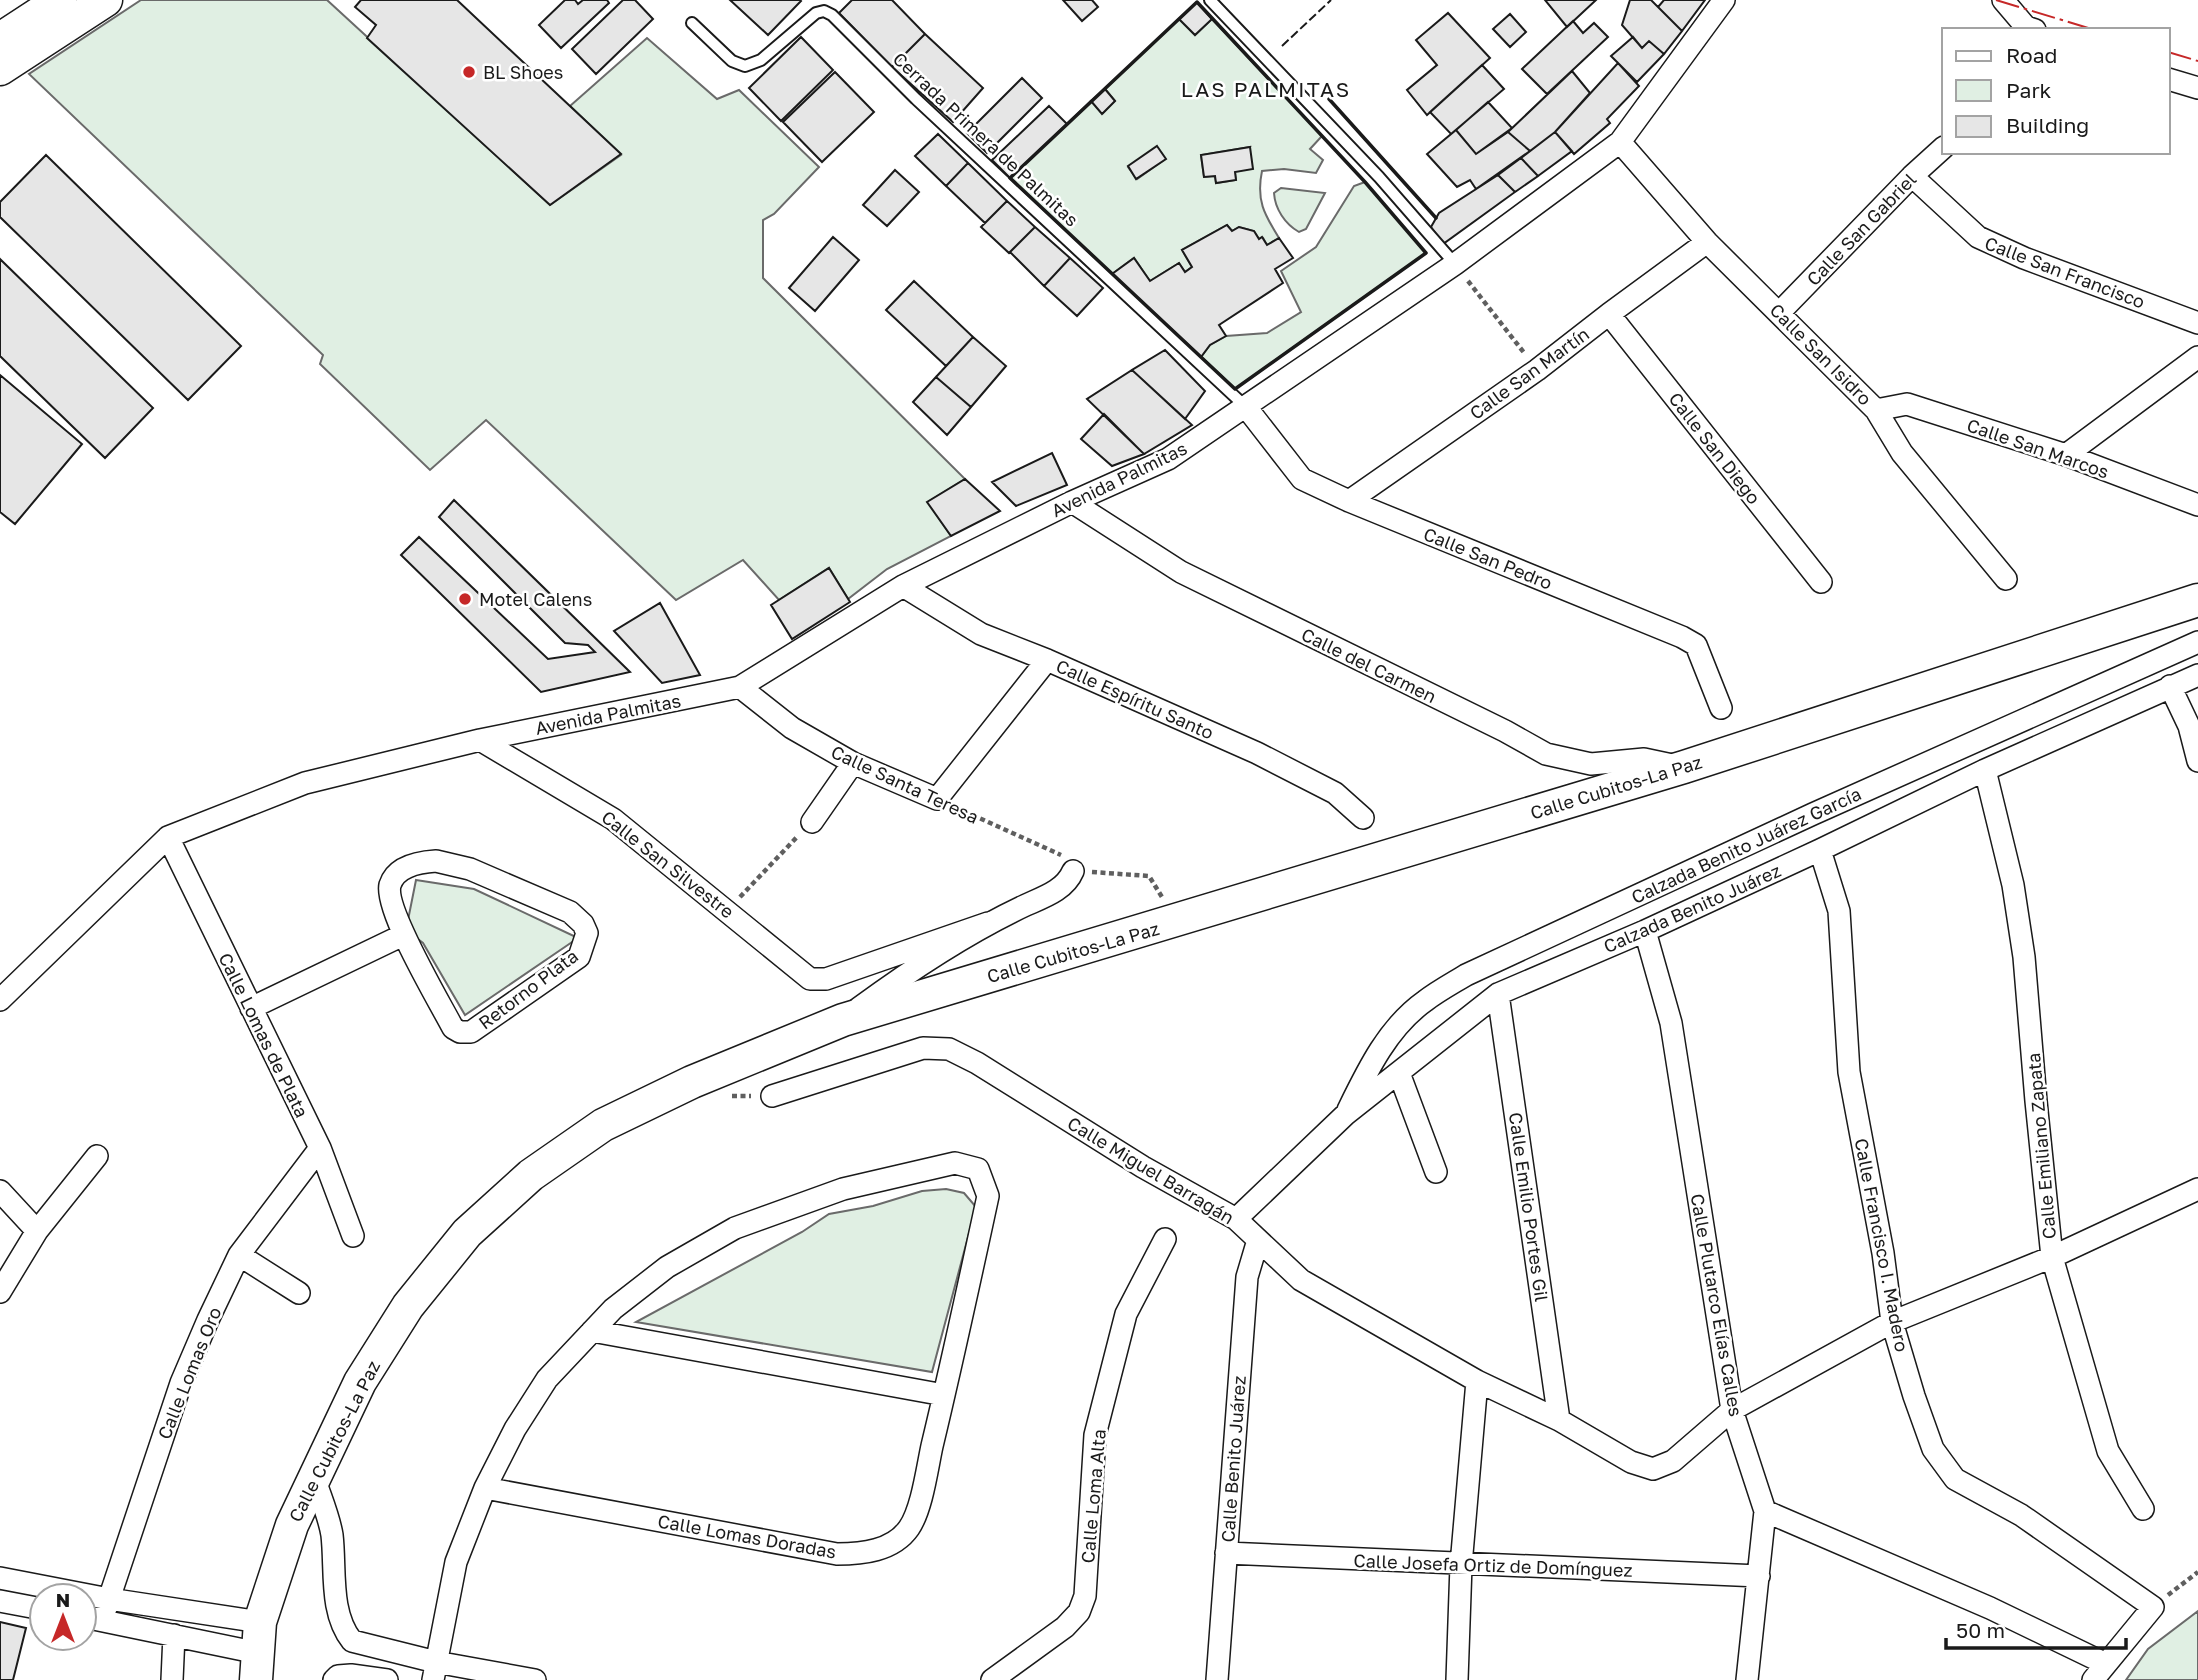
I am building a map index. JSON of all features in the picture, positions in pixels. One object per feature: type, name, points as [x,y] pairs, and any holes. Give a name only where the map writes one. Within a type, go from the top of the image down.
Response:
[{"type":"main road","points":[[0,39],[61,0]]},
{"type":"main road","points":[[0,69],[106,0]]},
{"type":"main road","name":"Calle Cubitos-La Paz","points":[[257,1667],[260,1622],[292,1525],[360,1382],[408,1307],[467,1233],[531,1175],[603,1125],[692,1082],[843,1020],[1684,767],[2198,600]]},
{"type":"street","name":"Avenida Palmitas","points":[[169,837],[306,783],[480,740],[740,687],[903,586],[1072,502],[1168,459],[1455,264],[1620,142],[1724,0]]},
{"type":"street","points":[[2003,0],[2028,28]]},
{"type":"street","points":[[2170,80],[2198,88]]},
{"type":"street","name":"Calle San Isidro","points":[[1620,142],[1707,242],[1877,410],[1902,453],[2006,579]]},
{"type":"street","name":"Calle San Gabriel","points":[[1779,313],[1912,176],[1942,149]]},
{"type":"street","name":"Calle San Francisco","points":[[1912,176],[1978,237],[2024,258],[2198,323]]},
{"type":"street","name":"Calle San Martín","points":[[1349,501],[1537,370],[1707,242]]},
{"type":"street","name":"Calle San Diego","points":[[1609,314],[1821,582]]},
{"type":"street","points":[[2066,455],[2198,357]]},
{"type":"street","name":"Calle San Marcos","points":[[1877,410],[1907,404],[2066,455],[2198,506]]},
{"type":"street","name":"Calle San Pedro","points":[[1246,407],[1302,479],[1696,645],[1721,708]]},
{"type":"street","name":"Calle del Carmen","points":[[1072,502],[1181,572],[1505,731],[1546,754],[1591,764],[1644,759],[1684,767]]},
{"type":"street","name":"Calle Espíritu Santo","points":[[903,586],[981,634],[1047,660],[1257,753],[1335,793],[1363,818]]},
{"type":"street","name":"Calzada Benito Juárez García","points":[[1346,1114],[1367,1071],[1395,1029],[1424,1001],[1466,975],[1814,814],[2198,642]]},
{"type":"street","points":[[937,799],[1047,660]]},
{"type":"street","name":"Calzada Benito Juárez","points":[[1236,1219],[1346,1114],[1498,995],[1645,931],[1985,770],[2198,675]]},
{"type":"street","name":"Calle Santa Teresa","points":[[740,687],[792,728],[853,763],[937,799]]},
{"type":"street","points":[[2170,687],[2189,726],[2198,761]]},
{"type":"street","name":"Calle San Silvestre","points":[[480,740],[613,819],[810,979],[826,978],[988,923]]},
{"type":"street","points":[[812,822],[853,763]]},
{"type":"street","name":"Calle Emiliano Zapata","points":[[1985,770],[2013,886],[2024,957],[2052,1256],[2108,1451],[2143,1509]]},
{"type":"street","points":[[4,989],[169,837]]},
{"type":"street","name":"Calle Lomas de Plata","points":[[169,837],[320,1148],[353,1236]]},
{"type":"street","name":"Calle Francisco I. Madero","points":[[1820,850],[1839,911],[1849,1072],[1878,1227],[1892,1322],[1933,1449],[1955,1479],[2021,1516],[2153,1607]]},
{"type":"street","name":"Retorno Plata","points":[[436,862],[470,869],[570,912],[583,924],[587,933],[579,957],[471,1032],[460,1032],[453,1028],[403,935],[390,885],[396,876],[415,863],[436,862]]},
{"type":"street","points":[[843,1020],[914,967],[988,923],[1052,893],[1069,880],[1073,871]]},
{"type":"street","name":"Calle Plutarco Elías Calles","points":[[1645,931],[1671,1023],[1732,1410],[1765,1511],[1746,1680]]},
{"type":"street","points":[[251,1008],[403,935]]},
{"type":"street","name":"Calle Emilio Portes Gil","points":[[1498,995],[1559,1420]]},
{"type":"street","name":"Calle Miguel Barragán","points":[[772,1096],[923,1048],[949,1049],[977,1063],[1143,1167],[1236,1219],[1301,1280],[1477,1381],[1559,1420],[1631,1462],[1653,1469],[1674,1461],[1732,1410]]},
{"type":"street","points":[[1399,1073],[1436,1172]]},
{"type":"street","name":"Calle Lomas Oro","points":[[98,1612],[109,1598],[181,1383],[239,1255],[320,1148]]},
{"type":"street","points":[[0,1292],[37,1231],[97,1156]]},
{"type":"street","name":"Calle Lomas Doradas","points":[[485,1488],[837,1554],[864,1554],[890,1545],[909,1528],[918,1505],[944,1395],[988,1196],[978,1169],[955,1163],[843,1189],[735,1228],[667,1267],[613,1309],[592,1331]]},
{"type":"street","points":[[1732,1410],[1892,1322],[2052,1256],[2198,1189]]},
{"type":"street","points":[[0,1191],[37,1231]]},
{"type":"street","name":"Calle Loma Alta","points":[[992,1680],[1065,1627],[1079,1612],[1085,1596],[1095,1435],[1126,1314],[1165,1239]]},
{"type":"street","name":"Calle Benito Juárez","points":[[1217,1680],[1247,1277],[1258,1240]]},
{"type":"street","points":[[239,1255],[299,1293]]},
{"type":"street","points":[[434,1671],[456,1562],[485,1488],[515,1429],[547,1379],[592,1331],[944,1395]]},
{"type":"street","points":[[1457,1680],[1461,1564],[1477,1381]]},
{"type":"street","points":[[314,1477],[331,1532],[338,1615],[352,1641],[434,1671],[535,1680]]},
{"type":"street","points":[[1765,1511],[1990,1608],[2099,1672],[2153,1607]]},
{"type":"street","name":"Calle Josefa Ortiz de Domínguez","points":[[1226,1553],[1759,1576]]},
{"type":"street","points":[[0,1578],[260,1622]]},
{"type":"street","points":[[0,1601],[28,1606]]},
{"type":"street","points":[[98,1620],[174,1635],[257,1667]]},
{"type":"street","points":[[172,1680],[174,1635]]},
{"type":"street","points":[[334,1680],[338,1676],[351,1675],[387,1680]]},
{"type":"lane","points":[[1210,0],[1379,177],[1455,264]]},
{"type":"lane","name":"Cerrada Primera de Palmitas","points":[[692,23],[732,61],[745,66],[761,60],[816,13],[824,10],[832,15],[916,99],[1246,407]]},
{"type":"path","points":[[1455,264],[1537,370]]},
{"type":"path","name":"Calle Santa Teresa","points":[[937,799],[1067,858],[1073,871]]},
{"type":"path","points":[[727,910],[812,822]]},
{"type":"path","points":[[1073,871],[1149,876]]},
{"type":"path","points":[[2153,1607],[2198,1572]]},
{"type":"green space","points":[[141,0],[327,0],[550,205],[621,155],[570,106],[647,38],[717,99],[739,90],[819,167],[774,214],[763,220],[763,278],[965,479],[928,502],[951,536],[887,569],[848,599],[829,568],[779,600],[743,560],[676,600],[486,420],[430,470],[320,364],[323,355],[29,74]]},
{"type":"green space","points":[[1179,19],[1195,35],[1212,19],[1322,136],[1310,149],[1323,160],[1316,173],[1284,169],[1262,171],[1261,199],[1279,238],[1267,245],[1254,231],[1239,227],[1232,231],[1227,225],[1182,250],[1192,267],[1185,272],[1179,263],[1150,281],[1134,258],[1112,274],[1010,178],[1091,101],[1103,113],[1115,101],[1105,89]],"holes":[[[1157,147],[1165,159],[1137,179],[1128,167]],[[1250,147],[1235,172],[1236,180],[1216,183],[1215,176],[1204,177],[1201,155]]]},
{"type":"green space","points":[[1365,182],[1426,253],[1235,389],[1201,357],[1210,345],[1226,336],[1267,333],[1301,312],[1281,271],[1316,247],[1354,186]]},
{"type":"green space","points":[[1281,188],[1325,193],[1306,229],[1299,232],[1282,216],[1274,193]]},
{"type":"green space","points":[[416,880],[474,889],[578,938],[465,1015],[423,943],[406,930]]},
{"type":"green space","points":[[946,1189],[964,1193],[976,1207],[932,1372],[636,1322],[802,1232],[829,1214],[873,1206],[922,1191]]},
{"type":"green space","points":[[2198,1611],[2198,1680],[2126,1680],[2148,1649]]},
{"type":"building","name":"BL Shoes","points":[[361,0],[457,0],[621,154],[550,205],[367,38],[376,25],[355,7]]},
{"type":"building","points":[[565,0],[575,0],[578,4],[583,0],[607,0],[609,3],[561,48],[539,25]]},
{"type":"building","points":[[623,0],[635,0],[653,19],[596,74],[572,49]]},
{"type":"building","points":[[730,0],[800,0],[801,1],[768,35]]},
{"type":"building","points":[[852,0],[892,0],[925,34],[892,67],[839,13]]},
{"type":"building","points":[[1063,0],[1092,0],[1098,7],[1082,21]]},
{"type":"building","points":[[1545,0],[1596,0],[1567,27]]},
{"type":"building","points":[[1630,0],[1651,0],[1682,31],[1664,54],[1649,41],[1642,48],[1622,25]]},
{"type":"building","points":[[1664,0],[1705,0],[1682,31],[1658,7]]},
{"type":"building","points":[[1197,2],[1212,19],[1195,35],[1179,19]]},
{"type":"building","points":[[1448,13],[1490,58],[1427,115],[1407,90],[1437,65],[1416,40]]},
{"type":"building","points":[[1510,14],[1526,32],[1510,47],[1493,29]]},
{"type":"building","points":[[1573,21],[1583,33],[1594,23],[1608,37],[1547,94],[1522,69]]},
{"type":"building","points":[[925,34],[983,88],[953,122],[892,67]]},
{"type":"building","points":[[801,37],[833,70],[781,121],[749,88]]},
{"type":"building","points":[[1633,37],[1642,48],[1649,41],[1664,54],[1637,82],[1611,56]]},
{"type":"building","points":[[1618,63],[1639,86],[1607,119],[1610,123],[1574,154],[1555,132]]},
{"type":"building","points":[[1482,65],[1504,89],[1451,134],[1430,112]]},
{"type":"building","points":[[1572,71],[1590,93],[1555,132],[1530,151],[1508,132]]},
{"type":"building","points":[[835,72],[874,112],[822,162],[783,122]]},
{"type":"building","points":[[1022,78],[1042,98],[987,153],[967,133]]},
{"type":"building","points":[[1105,89],[1115,101],[1102,114],[1091,101]]},
{"type":"building","points":[[1488,102],[1512,128],[1476,154],[1456,130]]},
{"type":"building","points":[[1049,106],[1067,124],[1010,178],[992,160]]},
{"type":"building","points":[[1456,130],[1476,154],[1508,132],[1530,151],[1476,189],[1470,180],[1457,187],[1427,154]]},
{"type":"building","points":[[1555,132],[1572,151],[1538,176],[1521,158]]},
{"type":"building","points":[[938,134],[968,163],[946,186],[915,156]]},
{"type":"building","points":[[1157,146],[1166,159],[1136,179],[1128,166]]},
{"type":"building","points":[[1250,147],[1253,169],[1235,172],[1236,180],[1216,183],[1215,176],[1204,177],[1201,155]]},
{"type":"building","points":[[46,155],[241,346],[188,400],[0,217],[0,202]]},
{"type":"building","points":[[1521,158],[1538,176],[1515,192],[1498,175]]},
{"type":"building","points":[[968,163],[1007,201],[985,223],[946,186]]},
{"type":"building","points":[[895,170],[919,192],[887,226],[863,205]]},
{"type":"building","points":[[1498,175],[1515,192],[1443,244],[1431,227],[1439,213]]},
{"type":"building","points":[[1007,201],[1035,227],[1009,253],[981,227]]},
{"type":"building","points":[[1227,225],[1232,231],[1239,227],[1254,231],[1267,245],[1279,238],[1293,258],[1275,269],[1283,283],[1219,325],[1226,336],[1210,345],[1201,357],[1112,274],[1134,258],[1150,281],[1179,263],[1185,272],[1192,267],[1182,250]]},
{"type":"building","points":[[1035,227],[1070,258],[1044,286],[1010,252]]},
{"type":"building","points":[[833,237],[859,260],[815,311],[789,288]]},
{"type":"building","points":[[1070,258],[1103,288],[1077,316],[1044,286]]},
{"type":"building","points":[[0,259],[153,408],[105,458],[0,356]]},
{"type":"building","points":[[914,281],[973,337],[946,366],[886,310]]},
{"type":"building","points":[[973,337],[1006,366],[971,407],[936,377]]},
{"type":"building","points":[[1165,350],[1205,391],[1185,419],[1132,370]]},
{"type":"building","points":[[1132,370],[1192,425],[1144,454],[1087,399]]},
{"type":"building","points":[[0,375],[82,444],[15,524],[0,512]]},
{"type":"building","points":[[936,377],[971,407],[947,435],[913,402]]},
{"type":"building","points":[[1104,414],[1144,454],[1112,466],[1081,439]]},
{"type":"building","points":[[1052,453],[1067,485],[1016,506],[992,482]]},
{"type":"building","points":[[965,479],[1000,511],[951,536],[927,502]]},
{"type":"building","name":"Motel Calens","points":[[454,500],[630,672],[541,692],[401,555],[419,537],[548,659],[595,652],[588,645],[565,643],[439,517]]},
{"type":"building","points":[[829,568],[850,602],[792,639],[771,605]]},
{"type":"building","points":[[660,603],[700,675],[662,683],[614,631]]},
{"type":"building","points":[[0,1622],[26,1628],[13,1680],[0,1680]]},
{"type":"fence","points":[[1282,46],[1331,0]]},
{"type":"wall","points":[[1197,2],[1365,182],[1426,253],[1235,389],[1010,178],[1197,2]]},
{"type":"wall","points":[[1329,99],[1436,218]]},
{"type":"power","points":[[1996,0],[2088,28]]},
{"type":"power","points":[[2170,53],[2198,61]]},
{"type":"place","name":"BL Shoes","points":[[469,72]]},
{"type":"place","name":"Motel Calens","points":[[465,599]]},
{"type":"district","name":"LAS PALMITAS","points":[[1266,89]]}]
